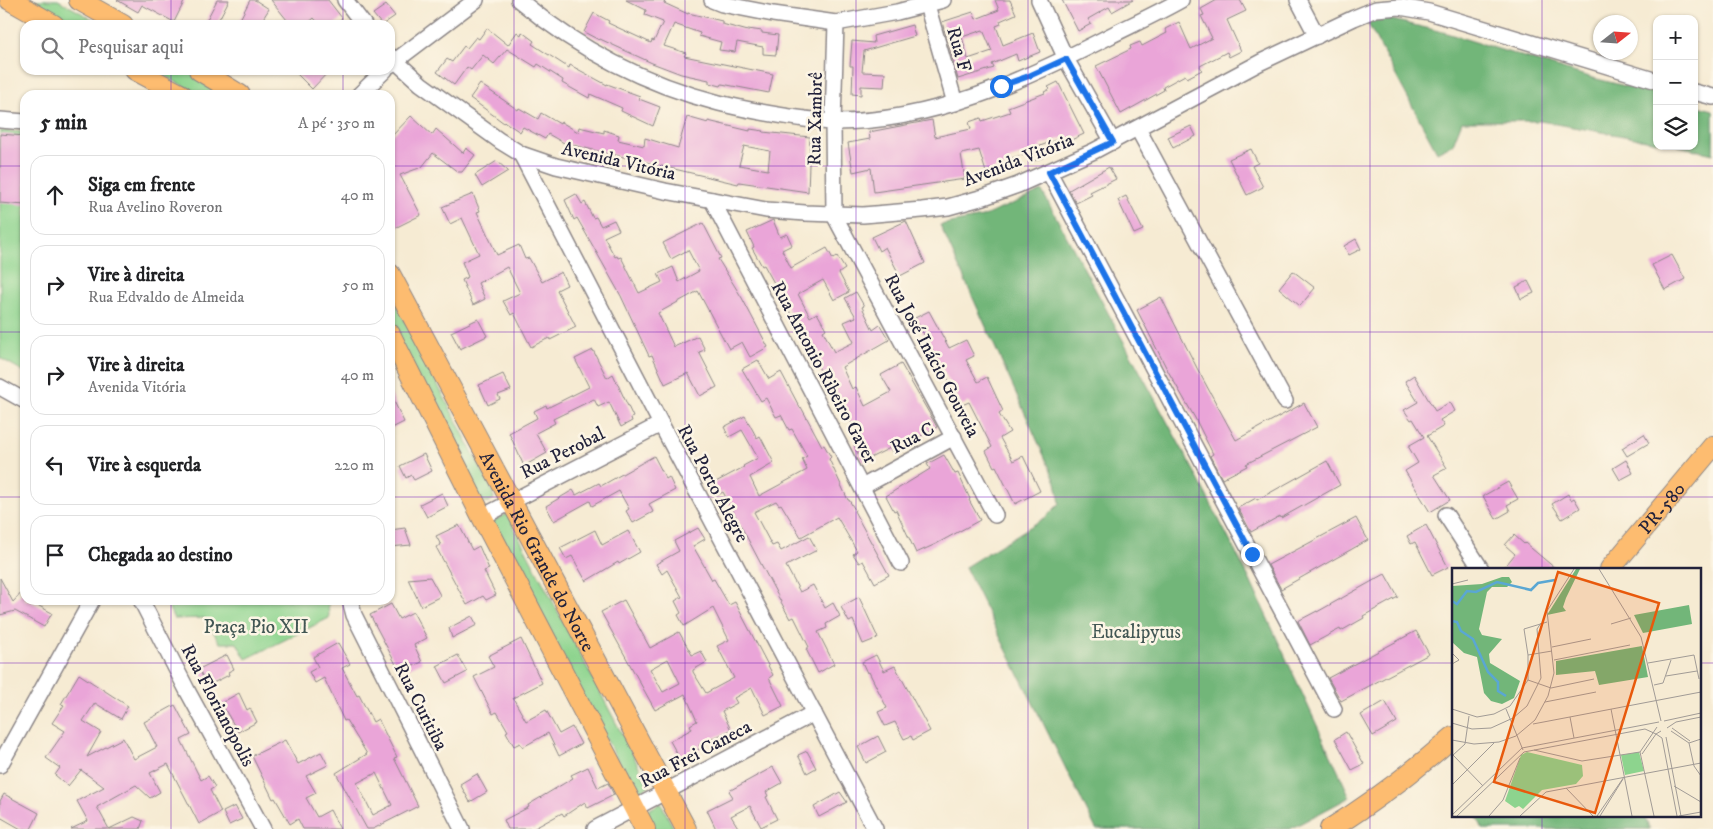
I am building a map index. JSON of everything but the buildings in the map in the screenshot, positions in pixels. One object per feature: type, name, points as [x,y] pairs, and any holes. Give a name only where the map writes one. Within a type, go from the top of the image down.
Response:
[{"type":"main road","points":[[10,0],[45,20]]},
{"type":"main road","points":[[79,0],[114,20]]},
{"type":"main road","points":[[145,75],[173,90]]},
{"type":"main road","points":[[207,75],[232,90]]},
{"type":"main road","name":"Avenida Rio Grande do Norte","points":[[395,283],[686,829]]},
{"type":"main road","name":"Avenida Rio Grande do Norte","points":[[395,344],[482,517],[645,829]]},
{"type":"main road","name":"PR-580","points":[[1611,568],[1713,446]]},
{"type":"main road","points":[[1330,829],[1361,810],[1416,769],[1452,738]]},
{"type":"street","points":[[345,0],[360,20]]},
{"type":"street","points":[[395,59],[476,0]]},
{"type":"street","points":[[519,0],[549,25],[578,43],[642,76],[701,98],[734,106],[781,116],[833,122],[887,118],[955,103],[1029,76],[1181,0]]},
{"type":"street","points":[[712,0],[722,4],[773,14],[836,24],[943,0]]},
{"type":"street","points":[[1039,0],[1066,59],[1113,142]]},
{"type":"street","points":[[1298,0],[1317,36]]},
{"type":"street","name":"Rua F","points":[[927,5],[955,103]]},
{"type":"street","name":"Avenida Vitória","points":[[395,67],[477,126],[521,154],[556,166],[766,210],[834,215],[863,215],[922,210],[984,197],[1049,172],[1113,142],[1261,62],[1376,9],[1400,7],[1429,12],[1653,79]]},
{"type":"street","name":"Rua Xambrê","points":[[834,215],[833,122],[836,24]]},
{"type":"street","points":[[364,90],[378,75]]},
{"type":"street","points":[[1698,93],[1713,97]]},
{"type":"street","points":[[0,120],[20,122]]},
{"type":"street","points":[[1138,129],[1285,401]]},
{"type":"street","name":"Rua Porto Alegre","points":[[521,154],[875,829]]},
{"type":"street","points":[[1049,172],[1334,709]]},
{"type":"street","name":"Rua Antonio Ribeiro Gaver","points":[[712,200],[901,563]]},
{"type":"street","name":"Rua José Inácio Gouveia","points":[[834,215],[995,515]]},
{"type":"street","points":[[0,387],[20,398]]},
{"type":"street","name":"Rua Perobal","points":[[482,517],[661,424]]},
{"type":"street","name":"Rua C","points":[[862,486],[954,437]]},
{"type":"street","points":[[1446,514],[1480,568]]},
{"type":"street","points":[[0,765],[89,605]]},
{"type":"street","name":"Rua Florianópolis","points":[[144,605],[188,692],[263,829]]},
{"type":"street","name":"Rua Curitiba","points":[[351,605],[354,615],[462,829]]},
{"type":"street","name":"Rua Frei Caneca","points":[[595,829],[814,713]]},
{"type":"green space","points":[[27,0],[58,0],[94,20],[63,20]]},
{"type":"green space","points":[[1384,18],[1443,32],[1589,77],[1653,93],[1653,141],[1540,121],[1462,121],[1453,144],[1437,152],[1366,20]]},
{"type":"green space","points":[[163,75],[194,75],[222,90],[191,90]]},
{"type":"green space","points":[[1698,106],[1713,110],[1713,154],[1696,150],[1698,150]]},
{"type":"green space","points":[[0,131],[20,132],[20,369],[0,358]]},
{"type":"green space","name":"Eucalipytus","points":[[1042,191],[1194,471],[1249,578],[1350,797],[1290,829],[1096,829],[965,567],[1046,517],[1060,503],[1056,482],[940,225],[982,217]]},
{"type":"green space","points":[[395,302],[492,490],[494,499],[488,502],[480,501],[395,336]]},
{"type":"green space","points":[[507,514],[649,786],[636,794],[489,523]]},
{"type":"green space","name":"Praça Pio XII","points":[[167,605],[328,605],[329,618],[246,659],[237,643],[220,643],[205,618],[174,619]]},
{"type":"green space","points":[[661,803],[674,829],[652,829],[643,813]]},
{"type":"green space","points":[[1476,816],[1644,816],[1650,829],[1483,829]]},
{"type":"route","points":[[1001,86],[1029,76],[1066,59],[1113,142],[1049,172],[1252,554]]}]
